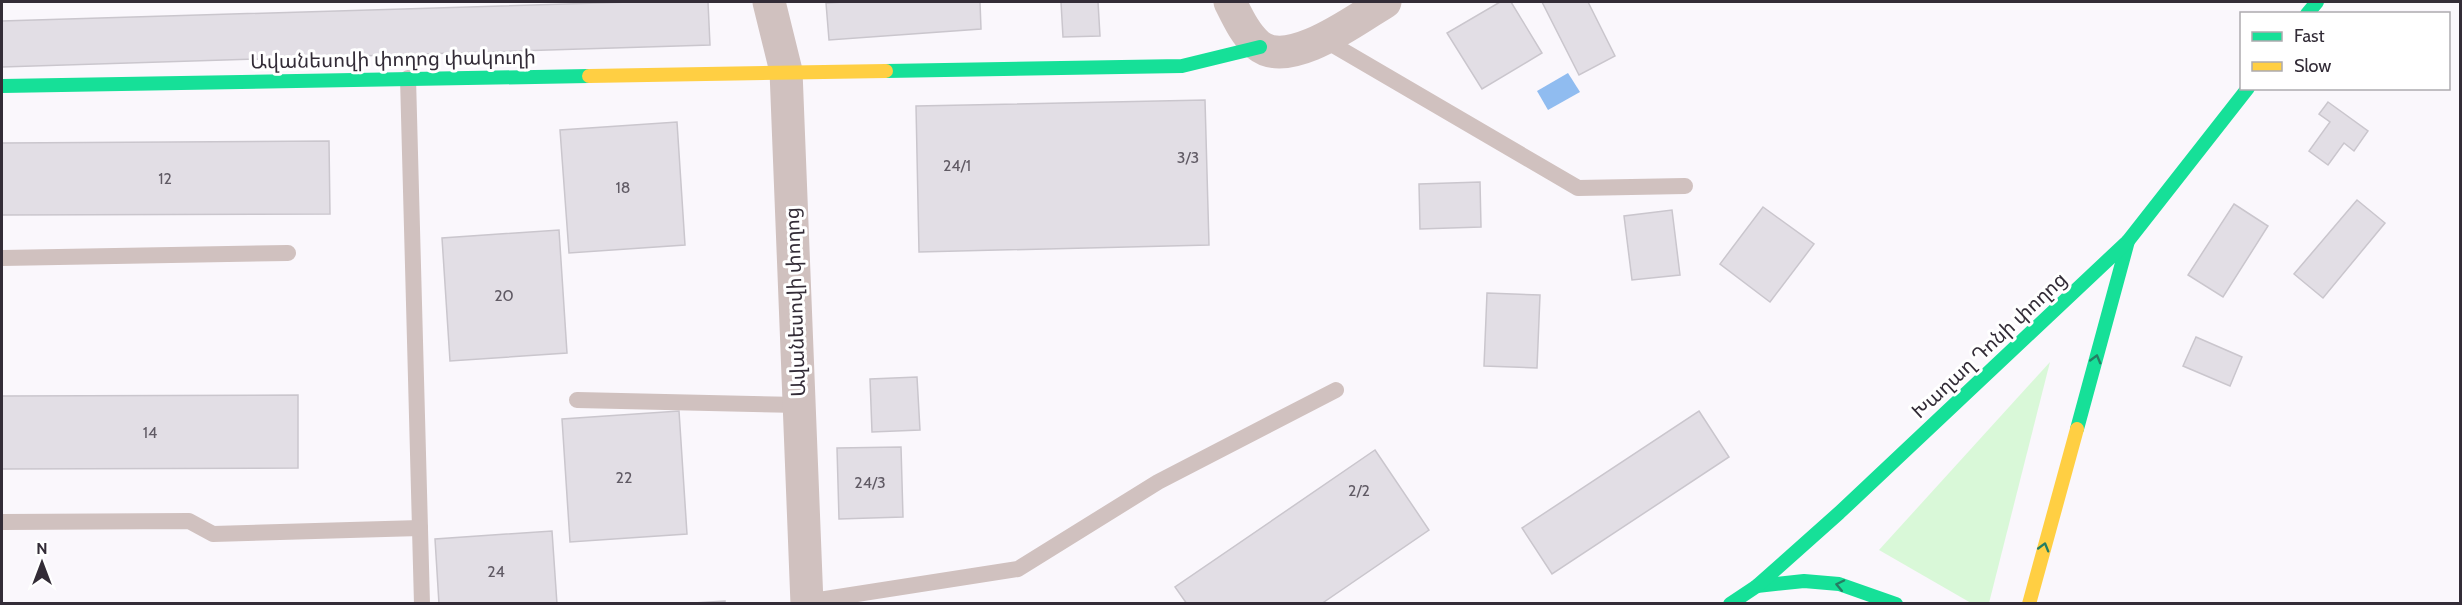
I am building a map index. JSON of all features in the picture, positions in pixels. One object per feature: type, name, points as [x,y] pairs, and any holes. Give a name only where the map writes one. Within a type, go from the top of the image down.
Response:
[{"type":"street","name":"Ավանեսովի փողոց","points":[[769,2],[786,71],[806,603]]},
{"type":"street","points":[[1230,2],[1249,34],[1260,47],[1278,52],[1298,50],[1323,39],[1385,2]]},
{"type":"street","name":"Ավանեսովի փողոց փակուղի","points":[[2,86],[1182,66],[1260,47]]},
{"type":"street","name":"Խաղաղ Դոնի փողոց","points":[[1730,603],[1757,586],[1839,513],[2128,241],[2246,90]]},
{"type":"street","points":[[2028,603],[2128,241]]},
{"type":"street","points":[[1757,586],[1804,581],[1839,584],[1896,603]]},
{"type":"lane","points":[[1323,39],[1578,188],[1685,186]]},
{"type":"lane","points":[[408,78],[422,603]]},
{"type":"lane","points":[[2,258],[288,252]]},
{"type":"lane","points":[[806,603],[1018,569],[1158,482],[1336,390]]},
{"type":"lane","points":[[577,400],[799,405]]},
{"type":"lane","points":[[2,522],[189,521],[213,534],[420,528]]},
{"type":"green space","points":[[2050,362],[1989,603],[1971,603],[1879,550]]},
{"type":"water","points":[[1568,73],[1580,92],[1548,110],[1537,91]]},
{"type":"building","points":[[631,2],[708,2],[710,45],[2,67],[2,21]]},
{"type":"building","points":[[980,2],[981,29],[829,40],[826,3]]},
{"type":"building","points":[[1061,2],[1098,2],[1100,36],[1063,37]]},
{"type":"building","points":[[1500,2],[1511,2],[1542,53],[1482,89],[1447,33]]},
{"type":"building","points":[[1542,2],[1588,2],[1615,56],[1579,75]]},
{"type":"building","points":[[1205,100],[1209,245],[919,252],[916,106]]},
{"type":"building","points":[[2328,102],[2368,131],[2354,151],[2344,143],[2328,165],[2309,151],[2330,122],[2319,114]]},
{"type":"building","points":[[677,122],[685,245],[569,253],[560,130]]},
{"type":"building","points":[[329,141],[330,214],[2,215],[2,143]]},
{"type":"building","points":[[1480,182],[1481,227],[1420,229],[1419,184]]},
{"type":"building","points":[[2357,200],[2385,223],[2323,298],[2294,274]]},
{"type":"building","points":[[2234,204],[2268,226],[2223,297],[2188,275]]},
{"type":"building","points":[[1763,207],[1814,244],[1770,302],[1720,264]]},
{"type":"building","points":[[1672,210],[1680,275],[1632,280],[1624,216]]},
{"type":"building","points":[[559,230],[567,353],[450,361],[442,238]]},
{"type":"building","points":[[1487,293],[1540,295],[1537,368],[1484,366]]},
{"type":"building","points":[[2196,337],[2242,357],[2230,386],[2183,366]]},
{"type":"building","points":[[917,377],[920,430],[872,432],[870,379]]},
{"type":"building","points":[[298,395],[298,468],[2,469],[2,396]]},
{"type":"building","points":[[679,411],[687,534],[570,542],[562,419]]},
{"type":"building","points":[[1699,411],[1729,457],[1552,574],[1522,528]]},
{"type":"building","points":[[901,447],[903,517],[839,519],[837,448]]},
{"type":"building","points":[[1375,450],[1429,530],[1321,604],[1187,604],[1175,587]]},
{"type":"building","points":[[552,531],[557,604],[439,604],[435,539]]},
{"type":"building","points":[[725,601],[725,604],[677,604]]},
{"type":"traffic: fast","points":[[2309,12],[2317,2]]},
{"type":"traffic: fast","points":[[886,71],[1182,66],[1260,47]]},
{"type":"traffic: fast","points":[[2,86],[589,76]]},
{"type":"traffic: fast","points":[[1730,604],[1757,586],[1839,513],[2128,241],[2246,90]]},
{"type":"traffic: fast","points":[[2077,429],[2128,241]]},
{"type":"traffic: fast","points":[[1757,586],[1804,581],[1839,584],[1896,604]]},
{"type":"traffic: slow","points":[[589,76],[886,71]]},
{"type":"traffic: slow","points":[[2029,604],[2077,429]]}]
